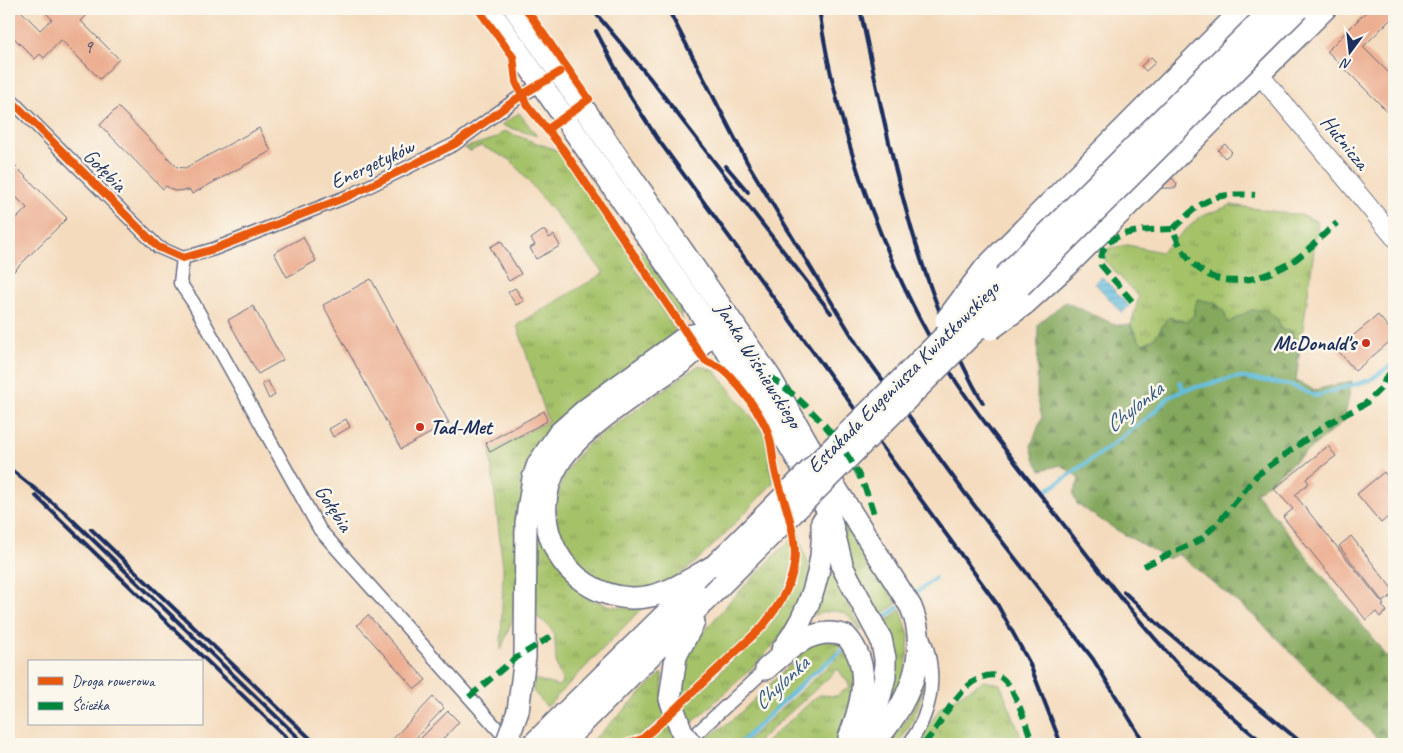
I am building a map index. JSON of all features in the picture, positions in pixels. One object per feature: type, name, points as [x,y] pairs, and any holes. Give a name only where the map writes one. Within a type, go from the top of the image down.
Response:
[{"type":"highway","name":"Janka Wiśniewskiego","points":[[490,9],[771,415],[816,490]]},
{"type":"highway","name":"Janka Wiśniewskiego","points":[[515,9],[770,377],[808,444],[896,583],[914,615]]},
{"type":"highway","points":[[899,382],[985,268],[1243,9]]},
{"type":"highway","name":"Estakada Eugeniusza Kwiatkowskiego","points":[[533,744],[1272,9]]},
{"type":"highway","name":"Estakada Eugeniusza Kwiatkowskiego","points":[[562,744],[1298,9]]},
{"type":"highway","points":[[940,366],[1041,292],[1325,9]]},
{"type":"highway","points":[[715,565],[677,587],[653,596],[632,598],[607,594],[589,586],[571,572],[560,560],[552,541],[546,517],[547,498],[559,463],[587,432],[686,359],[713,331],[730,318]]},
{"type":"highway","points":[[506,744],[518,710],[525,657],[526,523],[533,478],[548,447],[559,433],[585,410],[687,336],[713,331]]},
{"type":"highway","points":[[766,669],[788,642],[803,615],[817,579],[823,530],[821,507],[816,490]]},
{"type":"highway","points":[[816,490],[832,522],[843,568],[880,639],[885,658],[885,677],[877,709],[868,724],[848,744]]},
{"type":"highway","points":[[691,744],[682,732],[670,699],[672,670],[682,641],[712,594]]},
{"type":"highway","points":[[873,744],[889,725],[908,695],[914,678],[918,652],[914,615]]},
{"type":"highway","points":[[766,669],[789,649],[811,635],[825,632],[846,636],[859,654],[863,678],[856,721],[848,744]]},
{"type":"main road","name":"Hutnicza","points":[[1221,31],[1236,36],[1248,45],[1257,58],[1260,74],[1394,237]]},
{"type":"street","points":[[1290,44],[1306,9]]},
{"type":"street","name":"Energetyków","points":[[183,258],[214,249],[351,195],[455,144],[522,95],[560,72]]},
{"type":"street","name":"Gołębia","points":[[9,98],[158,247],[183,258],[180,283],[193,302],[320,530],[511,744]]},
{"type":"street","name":"Janka Wiśniewskiego","points":[[909,744],[918,732],[932,691],[929,649],[914,615]]},
{"type":"street","points":[[685,744],[766,669]]},
{"type":"green space","points":[[519,113],[537,136],[501,125]]},
{"type":"green space","points":[[504,131],[559,151],[635,261],[634,266],[675,330],[674,334],[553,426],[515,612],[501,650],[503,568],[490,452],[548,421],[517,325],[604,273],[511,160],[481,146],[470,151],[464,148],[496,138]]},
{"type":"green space","points":[[1231,205],[1305,216],[1318,222],[1299,357],[1296,339],[1281,330],[1278,320],[1251,310],[1228,323],[1223,310],[1194,308],[1194,315],[1187,322],[1169,318],[1153,339],[1143,344],[1138,339],[1131,325],[1139,297],[1105,261],[1109,248],[1128,245],[1161,252],[1200,217]]},
{"type":"green space","points":[[641,249],[681,308],[682,320],[639,258]]},
{"type":"green space","points":[[1198,299],[1215,303],[1223,310],[1228,323],[1251,310],[1267,310],[1278,320],[1281,330],[1292,331],[1299,357],[1296,381],[1315,390],[1352,381],[1344,421],[1256,493],[1394,665],[1393,744],[1377,738],[1254,616],[1178,554],[1168,559],[1115,529],[1077,504],[1073,494],[1079,480],[1077,476],[1061,465],[1041,470],[1034,458],[1031,446],[1042,417],[1037,397],[1038,324],[1065,302],[1116,325],[1131,325],[1138,339],[1143,344],[1156,336],[1169,317],[1187,322],[1194,315],[1194,308]]},
{"type":"green space","points":[[699,365],[715,371],[765,434],[773,483],[718,541],[685,571],[670,581],[658,586],[632,588],[612,586],[595,581],[580,570],[573,561],[567,552],[559,531],[556,510],[557,499],[564,476],[572,462],[588,444]]},
{"type":"green space","points":[[832,497],[897,603],[875,620],[848,571]]},
{"type":"green space","points":[[535,524],[538,525],[569,575],[586,595],[600,603],[626,608],[642,608],[547,707],[533,691],[534,679],[558,686],[563,682],[558,671],[555,639],[551,629],[535,616]]},
{"type":"green space","points":[[798,531],[811,574],[805,593],[782,636],[755,665],[689,726],[682,708],[770,624],[784,601],[796,569],[799,545]]},
{"type":"green space","points":[[793,537],[788,578],[776,605],[752,635],[680,702],[683,656],[732,599]]},
{"type":"green space","points":[[829,566],[862,630],[860,631],[851,618],[841,612],[829,611],[814,615]]},
{"type":"green space","points":[[901,609],[909,636],[905,684],[877,722],[880,626]]},
{"type":"green space","points":[[822,639],[843,643],[834,654],[736,744],[700,743],[736,717],[812,644]]},
{"type":"green space","points":[[848,650],[857,664],[844,733],[834,744],[764,744],[815,698],[820,695],[837,696],[850,686],[838,669],[755,744],[743,744],[838,657]]},
{"type":"green space","points":[[662,673],[663,703],[666,715],[639,736],[623,742],[589,744]]},
{"type":"green space","points":[[924,676],[919,704],[913,721],[897,744],[886,744],[900,729],[910,713]]},
{"type":"green space","points":[[983,681],[1000,684],[1024,744],[915,744],[941,707]]},
{"type":"green space","points":[[668,719],[677,738],[670,744],[639,744]]},
{"type":"water","points":[[1102,277],[1129,306],[1122,313],[1095,283]]},
{"type":"building","points":[[15,9],[19,9],[40,30],[52,19],[45,12],[49,9],[93,9],[81,21],[119,59],[100,79],[61,40],[44,58],[40,54],[35,59],[9,33],[9,15]]},
{"type":"building","points":[[1369,9],[1394,9],[1394,20],[1392,18],[1363,47],[1394,78],[1394,118],[1327,51]]},
{"type":"building","points":[[1151,57],[1156,62],[1146,71],[1141,66]]},
{"type":"building","points":[[118,107],[177,167],[185,168],[259,128],[271,151],[192,194],[190,190],[174,191],[166,186],[163,189],[100,125]]},
{"type":"building","points":[[1225,144],[1232,152],[1225,158],[1218,150]]},
{"type":"building","points":[[9,160],[67,218],[9,276],[9,226],[27,208],[9,190]]},
{"type":"building","points":[[1172,178],[1177,184],[1176,188],[1162,188]]},
{"type":"building","points":[[545,231],[549,238],[554,235],[560,246],[536,259],[530,248],[535,245],[531,239]]},
{"type":"building","points":[[303,237],[316,261],[287,277],[274,253]]},
{"type":"building","points":[[501,241],[521,274],[509,281],[490,247]]},
{"type":"building","points":[[371,279],[449,423],[401,449],[323,305]]},
{"type":"building","points":[[515,288],[524,301],[516,305],[508,292]]},
{"type":"building","points":[[253,306],[283,360],[258,374],[228,320]]},
{"type":"building","name":"McDonald's","points":[[1378,315],[1394,334],[1394,338],[1355,371],[1337,349]]},
{"type":"building","points":[[268,381],[275,395],[269,399],[262,384]]},
{"type":"building","points":[[544,411],[547,421],[490,452],[486,443]]},
{"type":"building","points":[[346,419],[350,427],[333,437],[329,429]]},
{"type":"building","points":[[1328,446],[1336,456],[1306,479],[1309,483],[1295,495],[1384,605],[1382,606],[1387,611],[1380,617],[1376,612],[1366,620],[1283,517],[1293,509],[1274,489]]},
{"type":"building","points":[[1384,472],[1391,481],[1394,478],[1394,512],[1381,523],[1357,494]]},
{"type":"building","points":[[1351,536],[1394,591],[1394,594],[1383,602],[1339,546]]},
{"type":"building","points":[[368,615],[426,680],[415,689],[357,625]]},
{"type":"building","points":[[433,697],[444,708],[410,744],[388,744]]},
{"type":"building","points":[[448,711],[459,722],[438,744],[415,744]]},
{"type":"waterway","name":"Chylonka","points":[[1045,492],[1108,448],[1151,415],[1168,398],[1184,390],[1238,377],[1291,385],[1315,396],[1370,380],[1394,363]]},
{"type":"waterway","points":[[1180,382],[1184,390]]},
{"type":"waterway","name":"Chylonka","points":[[915,594],[935,578]]},
{"type":"waterway","name":"Chylonka","points":[[879,622],[898,607]]},
{"type":"waterway","name":"Chylonka","points":[[739,744],[809,677],[846,647]]},
{"type":"railway","points":[[592,9],[649,77],[831,313]]},
{"type":"railway","points":[[668,9],[747,162],[858,346],[964,492],[1093,659],[1145,744]]},
{"type":"railway","points":[[819,9],[838,105],[869,203],[909,297],[957,383],[1014,462],[1140,621],[1212,698],[1265,744]]},
{"type":"railway","points":[[860,9],[893,161],[921,261],[959,357],[983,403]]},
{"type":"railway","points":[[596,31],[630,96],[657,138],[997,604],[1029,662],[1061,744]]},
{"type":"railway","points":[[726,166],[748,192]]},
{"type":"railway","points":[[9,468],[64,512],[305,744]]},
{"type":"railway","points":[[36,496],[293,744]]},
{"type":"railway","points":[[91,529],[316,744]]},
{"type":"railway","points":[[1124,592],[1160,626],[1303,744]]},
{"type":"marked path","points":[[1173,229],[1192,211],[1209,200],[1229,195],[1255,195]]},
{"type":"marked path","points":[[1132,301],[1101,265],[1102,253],[1107,244],[1126,234],[1138,231],[1173,229],[1192,263],[1205,273],[1219,279],[1234,281],[1269,274],[1287,265],[1307,251],[1337,223]]},
{"type":"marked path","points":[[1144,566],[1200,540],[1219,522],[1257,475],[1329,423],[1365,404],[1382,387],[1386,377],[1394,370]]},
{"type":"marked path","points":[[770,377],[804,404],[834,437],[858,474],[874,515]]},
{"type":"marked path","points":[[469,697],[513,660],[555,634]]},
{"type":"marked path","points":[[924,744],[962,692],[976,680],[992,675],[1001,678],[1010,687],[1018,702],[1033,744]]},
{"type":"cycle path","points":[[478,9],[513,57],[516,82],[527,105],[563,149],[703,358],[728,374],[744,392],[765,425],[793,537],[795,554],[793,570],[787,588],[762,627],[657,726],[642,739],[627,744]]},
{"type":"cycle path","points":[[526,9],[589,99],[548,129]]},
{"type":"cycle path","points":[[9,98],[158,247],[183,258],[214,249],[351,195],[455,144],[522,95],[560,72]]},
{"type":"place","name":"McDonald's","points":[[1366,343]]},
{"type":"place","name":"Tad-Met","points":[[420,427]]}]
